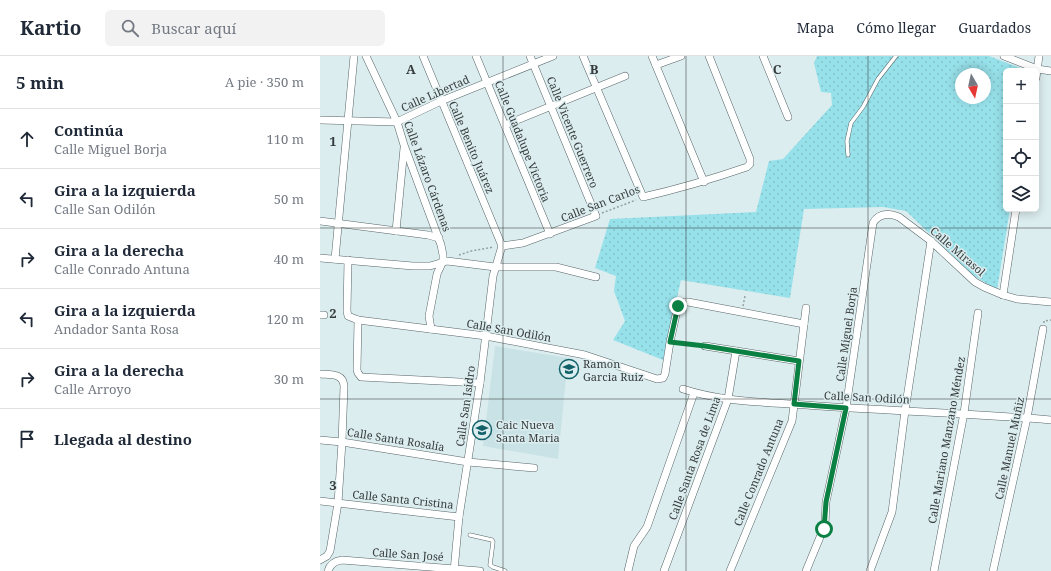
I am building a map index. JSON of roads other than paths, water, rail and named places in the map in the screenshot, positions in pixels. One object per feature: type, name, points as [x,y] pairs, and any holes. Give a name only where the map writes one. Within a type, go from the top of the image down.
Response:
[{"type":"street","points":[[335,259],[354,56]]},
{"type":"street","name":"Calle Lázaro Cárdenas","points":[[366,56],[397,122],[404,145],[439,238],[445,261]]},
{"type":"street","name":"Calle Benito Juárez","points":[[423,56],[501,247]]},
{"type":"street","name":"Calle Guadalupe Victoria","points":[[476,56],[550,234]]},
{"type":"street","name":"Calle Libertad","points":[[320,120],[397,122],[441,101],[487,82],[532,60],[553,56]]},
{"type":"street","points":[[583,56],[597,87]]},
{"type":"street","points":[[652,56],[704,182]]},
{"type":"street","points":[[656,65],[681,56]]},
{"type":"street","name":"Calle San Carlos","points":[[597,87],[643,197],[704,182],[746,167],[750,164],[750,159],[709,56]]},
{"type":"street","points":[[762,56],[788,117]]},
{"type":"street","points":[[1004,56],[1035,68]]},
{"type":"street","points":[[1038,68],[1039,56]]},
{"type":"street","name":"Calle Vicente Guerrero","points":[[532,60],[596,216]]},
{"type":"street","points":[[1039,69],[1051,71]]},
{"type":"street","points":[[505,125],[625,76]]},
{"type":"street","points":[[396,231],[404,145]]},
{"type":"street","points":[[1003,295],[1016,212]]},
{"type":"street","name":"Calle Mirasol","points":[[878,217],[884,215],[894,215],[899,217],[931,241],[975,282],[993,292],[1025,300],[1051,302]]},
{"type":"street","name":"Calle San Carlos","points":[[501,247],[550,234],[596,216]]},
{"type":"street","name":"Calle Miguel Borja","points":[[806,571],[824,529],[826,502],[846,408],[873,223],[878,217]]},
{"type":"street","points":[[320,221],[428,235],[439,238]]},
{"type":"street","points":[[870,571],[892,512],[905,411],[931,241]]},
{"type":"street","name":"Calle San Isidro","points":[[454,570],[459,517],[480,383],[495,267],[501,247]]},
{"type":"street","points":[[320,258],[424,266],[445,261],[495,267],[556,267],[596,277]]},
{"type":"street","name":"Calle San Odilón","points":[[348,260],[347,311],[348,316],[358,320],[486,336],[585,355],[657,379],[662,378],[665,374],[678,306],[682,302],[804,324]]},
{"type":"street","points":[[431,330],[429,316],[435,281],[439,268],[445,261]]},
{"type":"street","name":"Calle Conrado Antuna","points":[[730,571],[792,421],[806,308]]},
{"type":"street","name":"Calle Mariano Manzano Méndez","points":[[934,571],[964,413],[978,313]]},
{"type":"street","points":[[358,320],[359,375],[364,377],[480,383]]},
{"type":"street","name":"Calle Manuel Muñiz","points":[[993,571],[1027,418],[1043,329]]},
{"type":"street","points":[[705,346],[799,361]]},
{"type":"street","name":"Calle Santa Rosa de Lima","points":[[664,571],[728,399],[736,351]]},
{"type":"street","points":[[320,374],[336,375],[342,379],[344,386],[338,503],[330,551],[322,559]]},
{"type":"street","name":"Calle San Odilón","points":[[683,389],[694,393],[728,399],[846,408],[964,413],[1051,420]]},
{"type":"street","points":[[628,571],[634,546],[647,527],[694,393]]},
{"type":"street","name":"Calle Santa Rosalía","points":[[320,440],[342,442],[468,462],[534,468]]},
{"type":"street","name":"Calle Santa Cristina","points":[[320,501],[459,517]]},
{"type":"street","name":"Calle San José","points":[[328,571],[335,561],[342,560],[480,571]]},
{"type":"lane","points":[[848,155],[847,141],[851,123],[863,106],[878,79],[896,56]]},
{"type":"lane","points":[[470,535],[492,540],[490,565],[505,571]]},
{"type":"place","name":"Ramon Garcia Ruiz","points":[[569,369]]},
{"type":"place","name":"Caic Nueva Santa Maria","points":[[482,430]]}]
